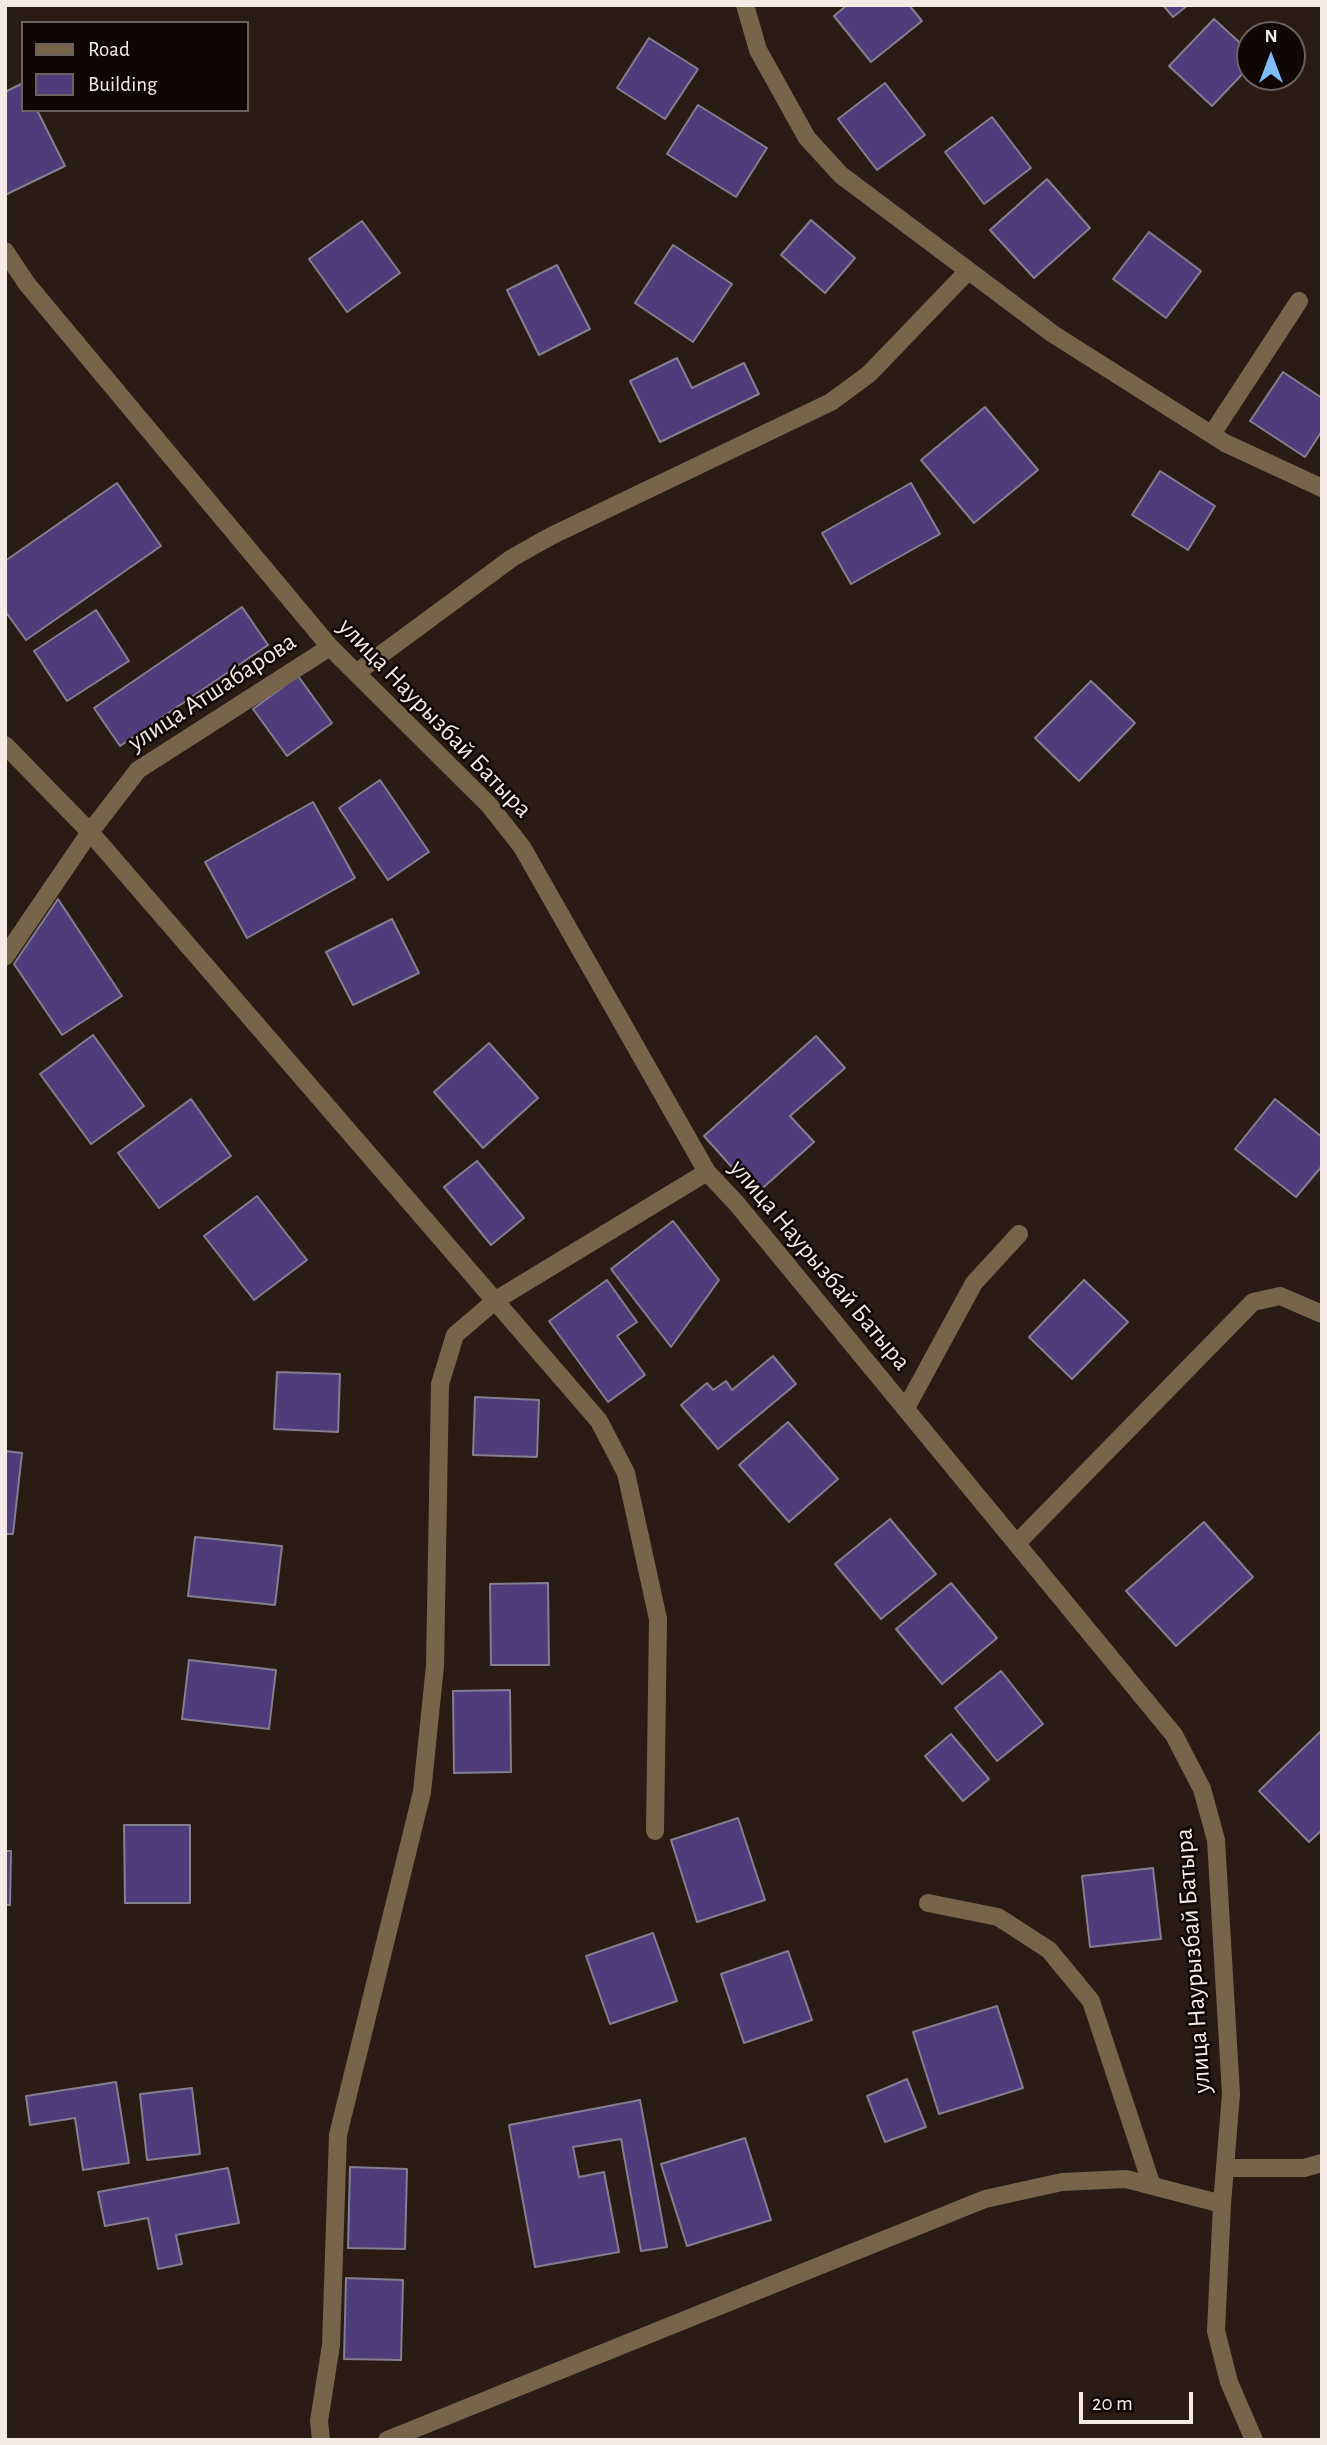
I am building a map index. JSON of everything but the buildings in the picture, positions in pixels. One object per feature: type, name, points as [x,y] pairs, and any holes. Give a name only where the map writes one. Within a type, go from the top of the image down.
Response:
[{"type":"street","points":[[745,5],[758,50],[807,138],[841,175],[1052,334],[1225,443],[1322,488]]},
{"type":"street","name":"улица Наурызбай Батыра","points":[[5,251],[44,304],[330,647],[489,805],[522,847],[708,1172],[1174,1735],[1202,1789],[1216,1840],[1231,2094],[1216,2331],[1229,2382],[1254,2440]]},
{"type":"street","points":[[356,673],[512,558],[564,530],[831,402],[869,374],[968,271]]},
{"type":"street","points":[[1212,434],[1299,301]]},
{"type":"street","name":"улица Атшабарова","points":[[5,957],[90,832],[138,770],[330,647]]},
{"type":"street","points":[[5,745],[90,832],[599,1421],[626,1473],[658,1619],[655,1831]]},
{"type":"street","points":[[321,2440],[318,2421],[331,2345],[338,2135],[422,1792],[435,1666],[440,1384],[455,1335],[496,1300],[708,1172]]},
{"type":"street","points":[[906,1408],[974,1283],[1019,1234]]},
{"type":"street","points":[[1017,1543],[1254,1302],[1280,1296],[1322,1314]]},
{"type":"street","points":[[928,1903],[998,1917],[1049,1950],[1091,2001],[1152,2186]]},
{"type":"street","points":[[1226,2168],[1304,2168],[1322,2163]]},
{"type":"street","points":[[387,2440],[985,2199],[1062,2182],[1126,2179],[1222,2204]]}]
